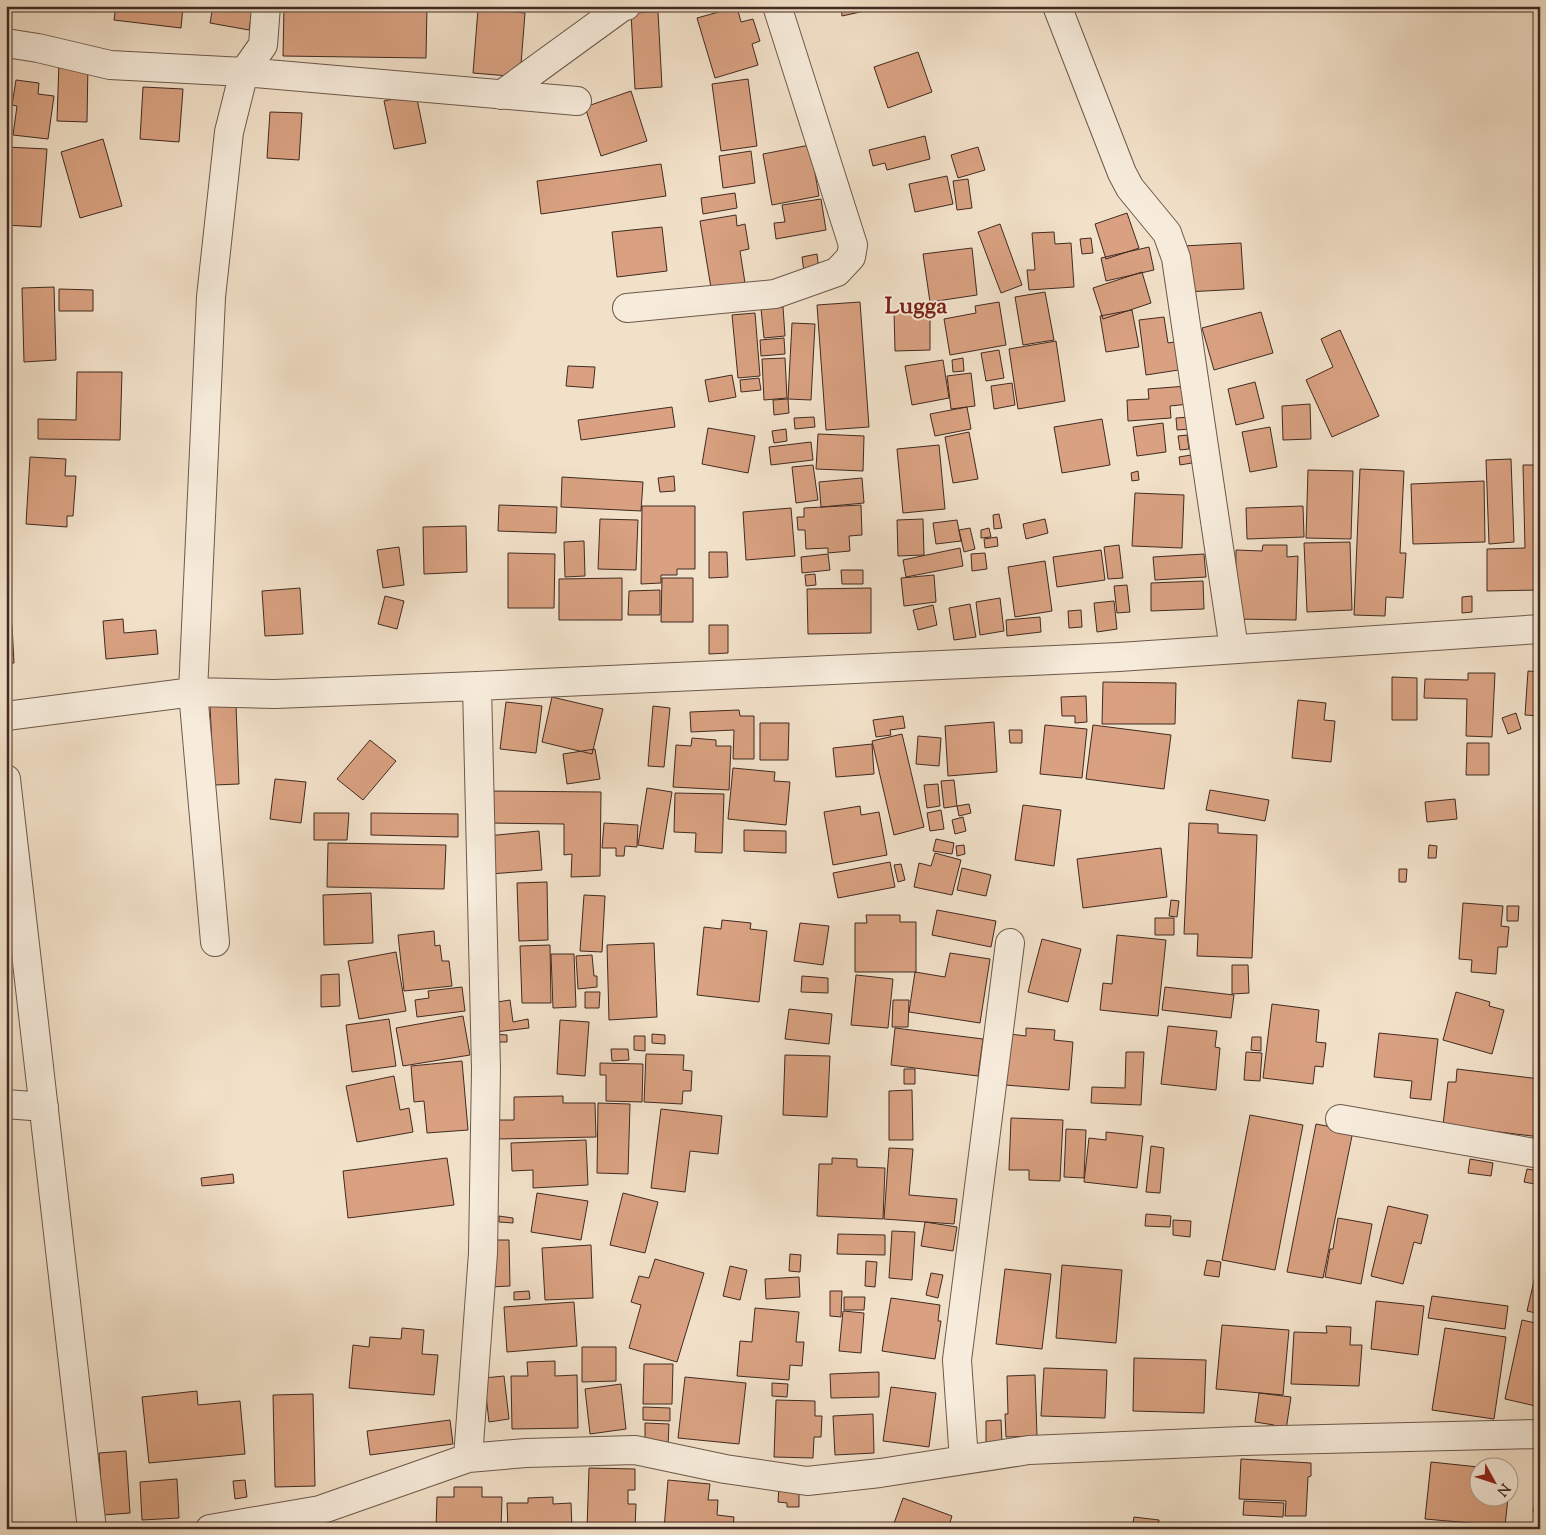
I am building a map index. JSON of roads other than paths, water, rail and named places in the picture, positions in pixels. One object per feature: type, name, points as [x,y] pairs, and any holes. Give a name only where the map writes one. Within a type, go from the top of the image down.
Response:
[{"type":"street","points":[[215,942],[193,692],[211,297],[229,132],[244,72],[263,45],[266,6]]},
{"type":"street","points":[[501,95],[622,7],[626,6]]},
{"type":"street","points":[[627,308],[775,294],[837,272],[851,257],[852,245],[777,6]]},
{"type":"street","points":[[1057,6],[1122,173],[1130,188],[1167,233],[1176,258],[1234,649]]},
{"type":"street","points":[[6,43],[38,48],[110,65],[244,72],[578,101]]},
{"type":"street","points":[[6,716],[193,692],[275,694],[1109,657],[1540,629]]},
{"type":"street","points":[[468,1458],[483,1253],[486,1069],[477,686]]},
{"type":"street","points":[[6,780],[92,1529]]},
{"type":"street","points":[[964,1460],[957,1360],[1010,943]]},
{"type":"street","points":[[6,1104],[44,1107]]},
{"type":"street","points":[[1340,1119],[1540,1154]]},
{"type":"street","points":[[210,1529],[320,1510],[468,1458],[526,1453],[635,1450],[725,1469],[807,1481],[880,1473],[1029,1450],[1242,1441],[1540,1434]]},
{"type":"district","name":"Lugga","points":[[916,307]]}]
